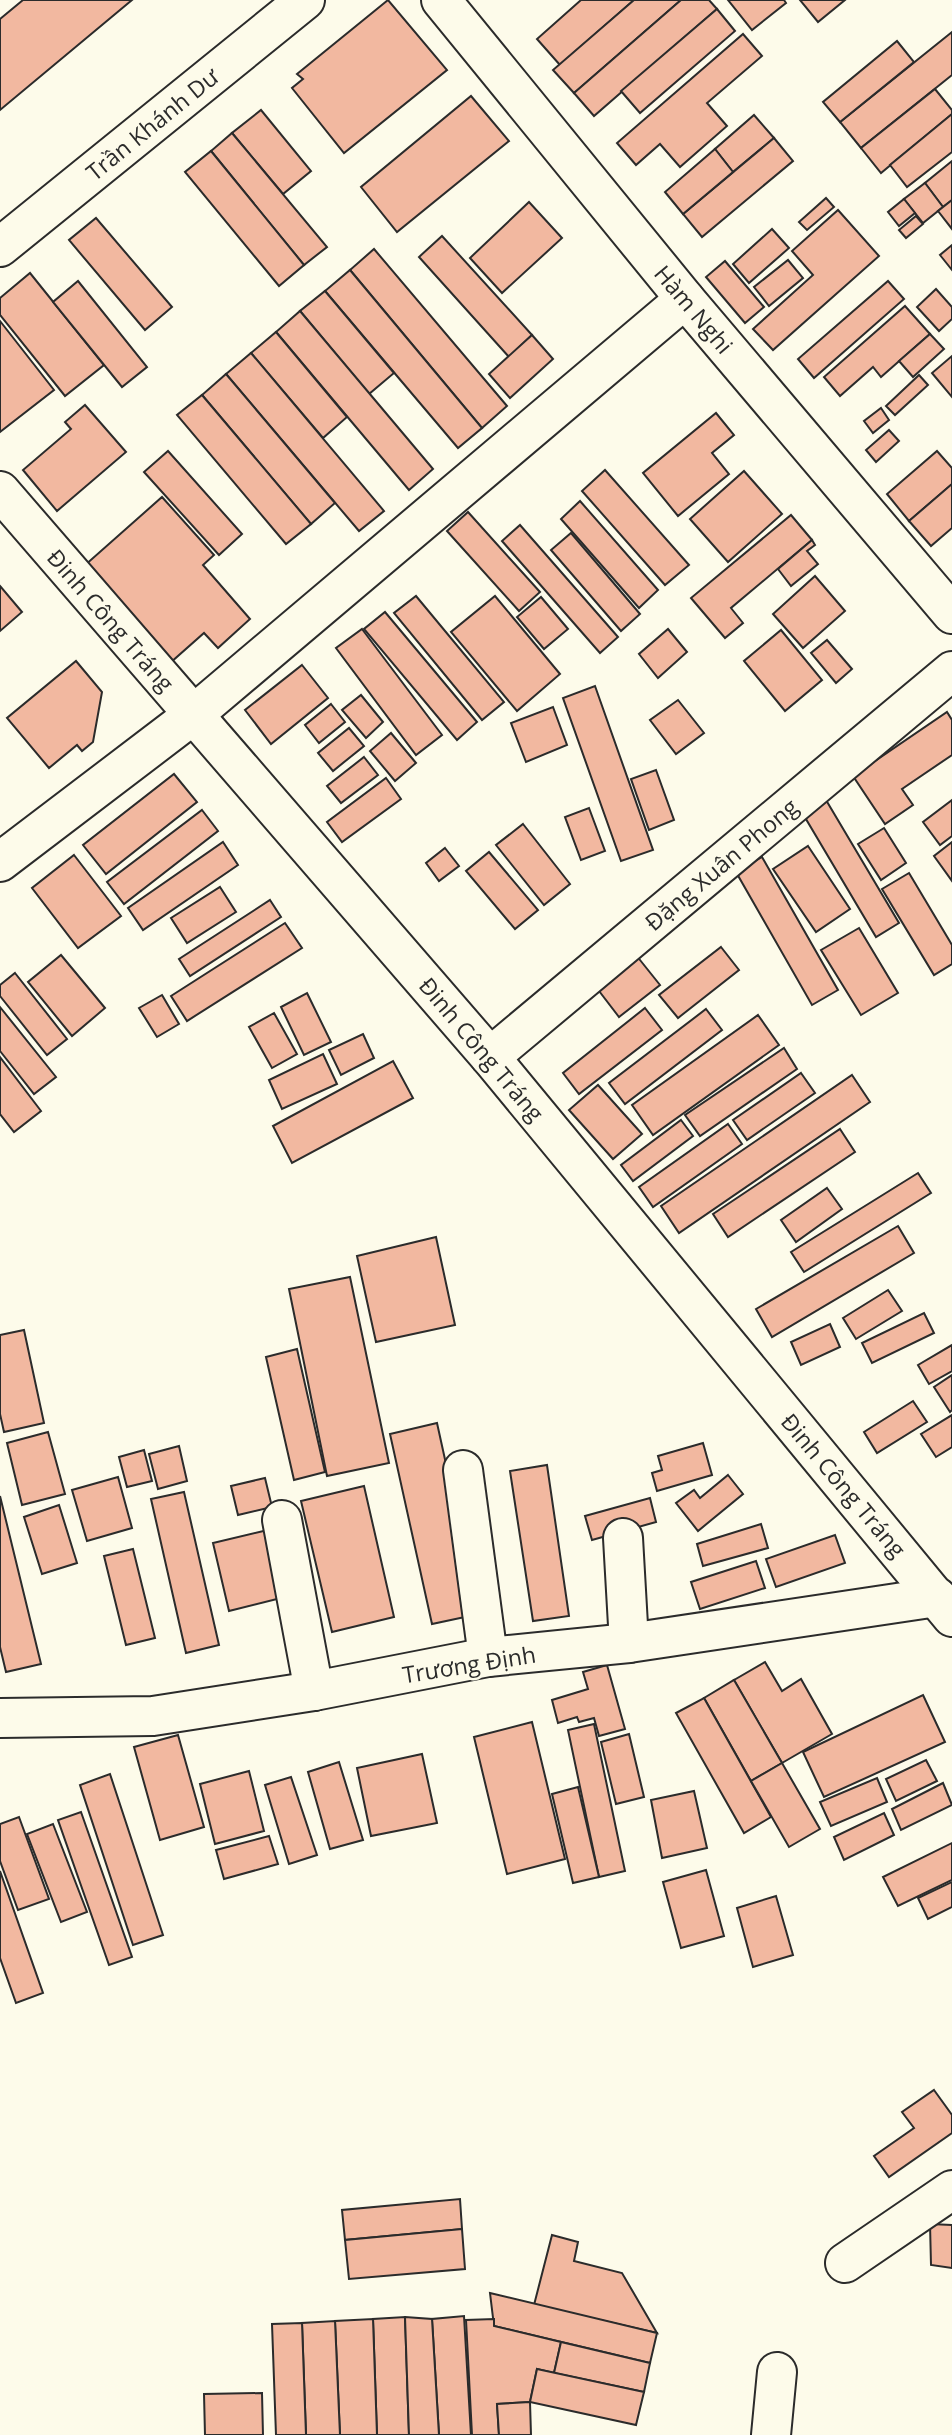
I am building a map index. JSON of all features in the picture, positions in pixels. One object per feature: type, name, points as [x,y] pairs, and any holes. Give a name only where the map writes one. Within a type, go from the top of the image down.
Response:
[{"type":"street","name":"Trần Khánh Dư","points":[[0,247],[305,0]]},
{"type":"street","name":"Hàm Nghi","points":[[441,0],[685,299],[952,614]]},
{"type":"street","points":[[0,862],[193,715],[685,299]]},
{"type":"street","name":"Đinh Công Tráng","points":[[0,491],[490,1057],[944,1607]]},
{"type":"street","name":"Đặng Xuân Phong","points":[[490,1057],[952,671]]},
{"type":"street","points":[[463,1470],[488,1657]]},
{"type":"street","points":[[282,1520],[314,1691]]},
{"type":"street","points":[[624,1538],[629,1643]]},
{"type":"street","name":"Trương Định","points":[[0,1718],[153,1716],[314,1691],[488,1657],[944,1607]]},
{"type":"street","points":[[845,2263],[952,2190]]},
{"type":"street","points":[[771,2435],[778,2372]]},
{"type":"building","points":[[23,0],[132,0],[0,110],[0,19]]},
{"type":"building","points":[[388,0],[447,70],[344,153],[292,88],[303,79],[297,74]]},
{"type":"building","points":[[581,0],[634,0],[560,65],[537,39]]},
{"type":"building","points":[[634,0],[681,0],[574,93],[553,70]]},
{"type":"building","points":[[681,0],[709,0],[717,9],[594,116],[574,93]]},
{"type":"building","points":[[728,0],[784,0],[786,3],[752,30]]},
{"type":"building","points":[[800,0],[845,0],[818,22]]},
{"type":"building","points":[[717,9],[735,31],[640,113],[621,91]]},
{"type":"building","points":[[952,32],[952,75],[861,148],[840,122]]},
{"type":"building","points":[[743,34],[762,56],[707,103],[727,126],[680,167],[660,144],[636,165],[617,143]]},
{"type":"building","points":[[897,41],[914,62],[840,122],[823,102]]},
{"type":"building","points":[[935,89],[952,110],[952,114],[881,173],[861,148]]},
{"type":"building","points":[[471,96],[509,141],[397,232],[361,187]]},
{"type":"building","points":[[261,110],[311,171],[283,194],[232,133]]},
{"type":"building","points":[[952,114],[952,152],[907,187],[890,165]]},
{"type":"building","points":[[754,115],[774,138],[733,172],[715,149]]},
{"type":"building","points":[[232,133],[327,247],[304,265],[211,151]]},
{"type":"building","points":[[774,138],[793,161],[702,237],[683,214]]},
{"type":"building","points":[[715,149],[733,172],[683,214],[665,192]]},
{"type":"building","points":[[211,151],[304,265],[279,286],[185,172]]},
{"type":"building","points":[[952,161],[952,200],[943,207],[925,183]]},
{"type":"building","points":[[925,183],[943,207],[923,223],[904,199]]},
{"type":"building","points":[[826,198],[834,207],[807,230],[799,222]]},
{"type":"building","points":[[904,199],[915,213],[899,226],[888,212]]},
{"type":"building","points":[[952,200],[952,229],[938,211]]},
{"type":"building","points":[[529,202],[562,238],[502,293],[470,258]]},
{"type":"building","points":[[838,210],[879,256],[773,350],[753,329],[813,275],[792,251]]},
{"type":"building","points":[[916,216],[923,224],[906,238],[899,230]]},
{"type":"building","points":[[96,218],[172,307],[145,330],[69,240]]},
{"type":"building","points":[[772,229],[789,248],[749,283],[733,264]]},
{"type":"building","points":[[442,236],[532,335],[509,357],[419,257]]},
{"type":"building","points":[[952,245],[952,270],[940,255]]},
{"type":"building","points":[[374,249],[507,406],[482,428],[350,270]]},
{"type":"building","points":[[788,260],[803,278],[769,306],[754,287]]},
{"type":"building","points":[[725,261],[764,307],[745,323],[706,277]]},
{"type":"building","points":[[350,270],[482,428],[458,448],[325,291]]},
{"type":"building","points":[[30,273],[104,365],[65,396],[0,315],[0,298]]},
{"type":"building","points":[[78,281],[147,367],[122,387],[53,302]]},
{"type":"building","points":[[888,281],[904,299],[814,378],[798,359]]},
{"type":"building","points":[[936,289],[952,307],[952,319],[939,331],[917,307]]},
{"type":"building","points":[[325,291],[394,373],[369,394],[300,311]]},
{"type":"building","points":[[905,306],[930,334],[881,377],[873,367],[840,396],[824,377]]},
{"type":"building","points":[[300,311],[433,469],[409,490],[276,332]]},
{"type":"building","points":[[0,321],[54,390],[0,432]]},
{"type":"building","points":[[276,332],[347,417],[323,438],[251,353]]},
{"type":"building","points":[[930,334],[944,349],[913,377],[899,361]]},
{"type":"building","points":[[532,335],[553,359],[510,398],[489,374]]},
{"type":"building","points":[[251,353],[384,511],[359,531],[226,374]]},
{"type":"building","points":[[952,356],[952,397],[932,373]]},
{"type":"building","points":[[226,374],[335,503],[311,524],[202,395]]},
{"type":"building","points":[[919,375],[928,385],[895,415],[886,406]]},
{"type":"building","points":[[202,395],[311,524],[286,544],[177,415]]},
{"type":"building","points":[[85,405],[126,452],[57,511],[23,470],[71,429],[65,422]]},
{"type":"building","points":[[881,408],[889,420],[873,433],[864,421]]},
{"type":"building","points":[[716,413],[734,435],[712,453],[729,474],[678,516],[643,473]]},
{"type":"building","points":[[889,430],[899,441],[876,462],[866,450]]},
{"type":"building","points":[[168,451],[242,534],[219,555],[144,472]]},
{"type":"building","points":[[937,451],[952,468],[952,484],[909,521],[887,494]]},
{"type":"building","points":[[605,470],[689,565],[665,585],[582,491]]},
{"type":"building","points":[[744,471],[782,514],[728,562],[690,519]]},
{"type":"building","points":[[952,484],[952,528],[931,546],[909,521]]},
{"type":"building","points":[[162,497],[214,555],[203,565],[250,619],[218,648],[204,633],[170,663],[84,566]]},
{"type":"building","points":[[580,501],[658,590],[639,608],[561,519]]},
{"type":"building","points":[[468,512],[540,592],[519,611],[447,531]]},
{"type":"building","points":[[791,515],[812,540],[731,608],[743,623],[725,638],[691,598]]},
{"type":"building","points":[[520,525],[618,637],[600,653],[502,541]]},
{"type":"building","points":[[571,533],[640,614],[621,631],[551,550]]},
{"type":"building","points":[[812,540],[815,545],[807,551],[818,564],[791,586],[778,569]]},
{"type":"building","points":[[815,576],[845,611],[803,648],[773,614]]},
{"type":"building","points":[[0,586],[22,612],[0,631]]},
{"type":"building","points":[[416,596],[504,702],[482,720],[394,613]]},
{"type":"building","points":[[495,596],[560,674],[517,711],[451,632]]},
{"type":"building","points":[[541,597],[568,629],[544,649],[517,617]]},
{"type":"building","points":[[385,612],[477,722],[457,740],[364,629]]},
{"type":"building","points":[[362,629],[442,735],[416,755],[336,648]]},
{"type":"building","points":[[668,629],[687,652],[658,678],[639,654]]},
{"type":"building","points":[[781,630],[822,680],[785,711],[744,661]]},
{"type":"building","points":[[827,640],[852,669],[836,683],[811,653]]},
{"type":"building","points":[[76,661],[102,692],[93,742],[82,751],[77,745],[49,768],[7,718]]},
{"type":"building","points":[[302,665],[328,698],[271,744],[245,710]]},
{"type":"building","points":[[595,686],[653,850],[621,861],[563,698]]},
{"type":"building","points":[[361,695],[383,722],[366,738],[342,710]]},
{"type":"building","points":[[678,700],[704,733],[676,754],[650,720]]},
{"type":"building","points":[[331,704],[345,722],[319,743],[305,725]]},
{"type":"building","points":[[553,707],[567,745],[526,762],[511,723]]},
{"type":"building","points":[[947,712],[952,720],[952,755],[902,789],[913,805],[885,824],[853,776]]},
{"type":"building","points":[[349,728],[364,746],[333,771],[318,753]]},
{"type":"building","points":[[391,733],[416,763],[395,781],[370,751]]},
{"type":"building","points":[[364,757],[378,775],[341,803],[327,786]]},
{"type":"building","points":[[656,770],[674,820],[649,830],[631,779]]},
{"type":"building","points":[[174,774],[197,802],[106,874],[83,845]]},
{"type":"building","points":[[386,778],[401,799],[342,842],[327,822]]},
{"type":"building","points":[[826,800],[899,923],[876,937],[803,814]]},
{"type":"building","points":[[952,800],[952,836],[940,845],[923,822]]},
{"type":"building","points":[[589,808],[605,851],[581,860],[565,817]]},
{"type":"building","points":[[202,810],[218,831],[124,904],[107,882]]},
{"type":"building","points":[[523,824],[570,884],[544,905],[496,845]]},
{"type":"building","points":[[884,828],[906,863],[881,880],[858,844]]},
{"type":"building","points":[[223,842],[238,865],[143,930],[128,908]]},
{"type":"building","points":[[952,842],[952,881],[934,856]]},
{"type":"building","points":[[808,846],[850,909],[816,932],[773,869]]},
{"type":"building","points":[[445,848],[459,866],[439,881],[426,863]]},
{"type":"building","points":[[489,852],[538,910],[515,929],[466,871]]},
{"type":"building","points":[[74,855],[121,916],[78,948],[32,888]]},
{"type":"building","points":[[762,857],[838,990],[812,1005],[736,872]]},
{"type":"building","points":[[909,873],[952,945],[952,964],[934,975],[882,889]]},
{"type":"building","points":[[220,887],[236,912],[187,943],[171,918]]},
{"type":"building","points":[[270,900],[281,917],[190,976],[179,959]]},
{"type":"building","points":[[285,923],[302,948],[187,1021],[171,996]]},
{"type":"building","points":[[859,928],[898,993],[861,1015],[821,950]]},
{"type":"building","points":[[721,947],[739,970],[678,1018],[659,995]]},
{"type":"building","points":[[61,955],[105,1008],[72,1036],[28,982]]},
{"type":"building","points":[[636,955],[660,985],[619,1017],[596,987]]},
{"type":"building","points":[[15,973],[67,1039],[47,1055],[0,996],[0,985]]},
{"type":"building","points":[[307,993],[331,1042],[304,1055],[281,1007]]},
{"type":"building","points":[[162,995],[179,1024],[157,1037],[139,1008]]},
{"type":"building","points":[[0,1007],[56,1077],[34,1094],[0,1051]]},
{"type":"building","points":[[645,1008],[662,1030],[579,1094],[563,1073]]},
{"type":"building","points":[[706,1009],[722,1030],[625,1104],[609,1083]]},
{"type":"building","points":[[274,1013],[297,1054],[272,1068],[249,1027]]},
{"type":"building","points":[[758,1015],[779,1045],[653,1135],[632,1105]]},
{"type":"building","points":[[363,1034],[374,1058],[341,1075],[329,1050]]},
{"type":"building","points":[[784,1048],[797,1069],[700,1136],[685,1115]]},
{"type":"building","points":[[323,1054],[337,1084],[282,1109],[269,1080]]},
{"type":"building","points":[[0,1057],[41,1111],[14,1132],[0,1114]]},
{"type":"building","points":[[393,1061],[413,1098],[292,1163],[273,1126]]},
{"type":"building","points":[[801,1073],[815,1093],[747,1140],[733,1120]]},
{"type":"building","points":[[852,1075],[870,1102],[679,1233],[661,1206]]},
{"type":"building","points":[[598,1085],[642,1134],[613,1159],[569,1110]]},
{"type":"building","points":[[681,1120],[693,1136],[633,1181],[621,1165]]},
{"type":"building","points":[[728,1124],[742,1144],[653,1207],[639,1187]]},
{"type":"building","points":[[840,1129],[855,1152],[728,1237],[713,1214]]},
{"type":"building","points":[[918,1173],[931,1193],[804,1272],[791,1252]]},
{"type":"building","points":[[827,1188],[842,1209],[796,1242],[781,1220]]},
{"type":"building","points":[[898,1226],[914,1253],[772,1337],[756,1309]]},
{"type":"building","points":[[436,1237],[455,1325],[376,1342],[357,1256]]},
{"type":"building","points":[[350,1277],[389,1463],[327,1476],[289,1289]]},
{"type":"building","points":[[888,1290],[902,1311],[856,1339],[843,1318]]},
{"type":"building","points":[[924,1313],[934,1333],[872,1363],[862,1343]]},
{"type":"building","points":[[830,1324],[840,1347],[801,1365],[791,1342]]},
{"type":"building","points":[[24,1330],[44,1423],[4,1432],[0,1414],[0,1335]]},
{"type":"building","points":[[952,1345],[952,1371],[929,1384],[918,1365]]},
{"type":"building","points":[[297,1349],[325,1472],[294,1480],[266,1357]]},
{"type":"building","points":[[952,1375],[952,1410],[950,1412],[934,1387]]},
{"type":"building","points":[[913,1401],[927,1422],[877,1453],[864,1432]]},
{"type":"building","points":[[952,1415],[952,1447],[936,1457],[921,1434]]},
{"type":"building","points":[[437,1423],[479,1614],[432,1624],[390,1434]]},
{"type":"building","points":[[48,1432],[65,1494],[22,1505],[7,1443]]},
{"type":"building","points":[[703,1443],[712,1475],[657,1491],[652,1473],[662,1470],[658,1456]]},
{"type":"building","points":[[179,1446],[187,1481],[158,1489],[149,1454]]},
{"type":"building","points":[[144,1450],[152,1481],[127,1487],[119,1457]]},
{"type":"building","points":[[547,1465],[569,1616],[533,1621],[510,1471]]},
{"type":"building","points":[[728,1475],[743,1494],[698,1531],[676,1503],[694,1490],[700,1498]]},
{"type":"building","points":[[118,1477],[132,1528],[87,1541],[72,1490]]},
{"type":"building","points":[[265,1478],[272,1507],[238,1515],[231,1486]]},
{"type":"building","points":[[364,1486],[394,1617],[332,1632],[301,1501]]},
{"type":"building","points":[[184,1492],[219,1645],[186,1653],[151,1499]]},
{"type":"building","points":[[0,1496],[41,1664],[6,1672],[0,1647]]},
{"type":"building","points":[[650,1498],[656,1522],[592,1540],[585,1516]]},
{"type":"building","points":[[59,1505],[77,1563],[42,1574],[24,1517]]},
{"type":"building","points":[[761,1524],[768,1548],[703,1566],[697,1544]]},
{"type":"building","points":[[272,1529],[289,1596],[229,1611],[213,1543]]},
{"type":"building","points":[[835,1535],[845,1563],[776,1587],[766,1559]]},
{"type":"building","points":[[133,1549],[155,1638],[126,1645],[104,1556]]},
{"type":"building","points":[[756,1561],[765,1588],[700,1609],[691,1582]]},
{"type":"building","points":[[765,1662],[782,1691],[801,1679],[832,1734],[782,1763],[734,1680]]},
{"type":"building","points":[[607,1665],[625,1729],[599,1736],[594,1718],[579,1722],[577,1717],[558,1723],[552,1700],[588,1689],[583,1672]]},
{"type":"building","points":[[734,1680],[782,1763],[751,1781],[704,1698]]},
{"type":"building","points":[[923,1695],[945,1742],[824,1797],[803,1752]]},
{"type":"building","points":[[704,1698],[771,1817],[744,1833],[676,1713]]},
{"type":"building","points":[[532,1722],[565,1859],[507,1874],[474,1737]]},
{"type":"building","points":[[594,1724],[625,1871],[599,1877],[568,1730]]},
{"type":"building","points":[[629,1734],[644,1797],[616,1804],[601,1742]]},
{"type":"building","points":[[178,1735],[204,1827],[160,1840],[134,1747]]},
{"type":"building","points":[[422,1754],[437,1823],[371,1836],[357,1768]]},
{"type":"building","points":[[926,1760],[937,1781],[896,1801],[886,1779]]},
{"type":"building","points":[[339,1762],[363,1840],[330,1849],[308,1772]]},
{"type":"building","points":[[782,1763],[820,1829],[789,1847],[751,1781]]},
{"type":"building","points":[[249,1771],[264,1831],[215,1844],[200,1784]]},
{"type":"building","points":[[110,1774],[163,1935],[133,1945],[80,1785]]},
{"type":"building","points":[[291,1777],[317,1855],[289,1864],[265,1785]]},
{"type":"building","points":[[877,1778],[887,1802],[831,1826],[820,1802]]},
{"type":"building","points":[[943,1783],[952,1805],[901,1830],[892,1809]]},
{"type":"building","points":[[578,1787],[599,1877],[573,1883],[552,1794]]},
{"type":"building","points":[[694,1791],[707,1848],[662,1858],[651,1800]]},
{"type":"building","points":[[81,1812],[132,1957],[109,1965],[58,1820]]},
{"type":"building","points":[[884,1813],[894,1835],[844,1860],[834,1837]]},
{"type":"building","points":[[19,1817],[49,1899],[18,1910],[0,1861],[0,1824]]},
{"type":"building","points":[[53,1824],[87,1912],[61,1922],[27,1834]]},
{"type":"building","points":[[269,1836],[278,1864],[224,1879],[216,1850]]},
{"type":"building","points":[[952,1843],[952,1880],[898,1906],[883,1877]]},
{"type":"building","points":[[706,1870],[724,1936],[681,1948],[663,1882]]},
{"type":"building","points":[[0,1871],[43,1993],[16,2003],[0,1958]]},
{"type":"building","points":[[952,1882],[952,1907],[928,1919],[918,1898]]},
{"type":"building","points":[[776,1896],[793,1955],[753,1967],[737,1908]]},
{"type":"building","points":[[934,2090],[952,2115],[952,2133],[889,2177],[874,2156],[914,2128],[902,2112]]},
{"type":"building","points":[[460,2199],[462,2229],[345,2240],[342,2210]]},
{"type":"building","points":[[930,2224],[952,2225],[952,2268],[931,2265]]},
{"type":"building","points":[[462,2229],[465,2269],[349,2279],[345,2240]]},
{"type":"building","points":[[552,2235],[578,2242],[574,2261],[622,2273],[657,2333],[534,2305]]},
{"type":"building","points":[[490,2293],[657,2333],[650,2363],[494,2326]]},
{"type":"building","points":[[464,2316],[471,2435],[439,2435],[432,2319]]},
{"type":"building","points":[[405,2317],[409,2435],[377,2435],[373,2319]]},
{"type":"building","points":[[405,2317],[432,2319],[439,2435],[409,2435]]},
{"type":"building","points":[[373,2319],[377,2435],[340,2435],[335,2321]]},
{"type":"building","points":[[494,2319],[494,2326],[561,2342],[554,2373],[537,2369],[530,2402],[497,2404],[499,2435],[472,2435],[466,2320]]},
{"type":"building","points":[[335,2321],[340,2435],[306,2435],[302,2323]]},
{"type":"building","points":[[302,2323],[306,2435],[276,2435],[272,2324]]},
{"type":"building","points":[[561,2342],[650,2363],[644,2392],[554,2373]]},
{"type":"building","points":[[537,2369],[644,2392],[636,2425],[530,2402]]},
{"type":"building","points":[[262,2393],[263,2435],[205,2435],[204,2394]]},
{"type":"building","points":[[530,2402],[531,2435],[499,2435],[497,2404]]}]
